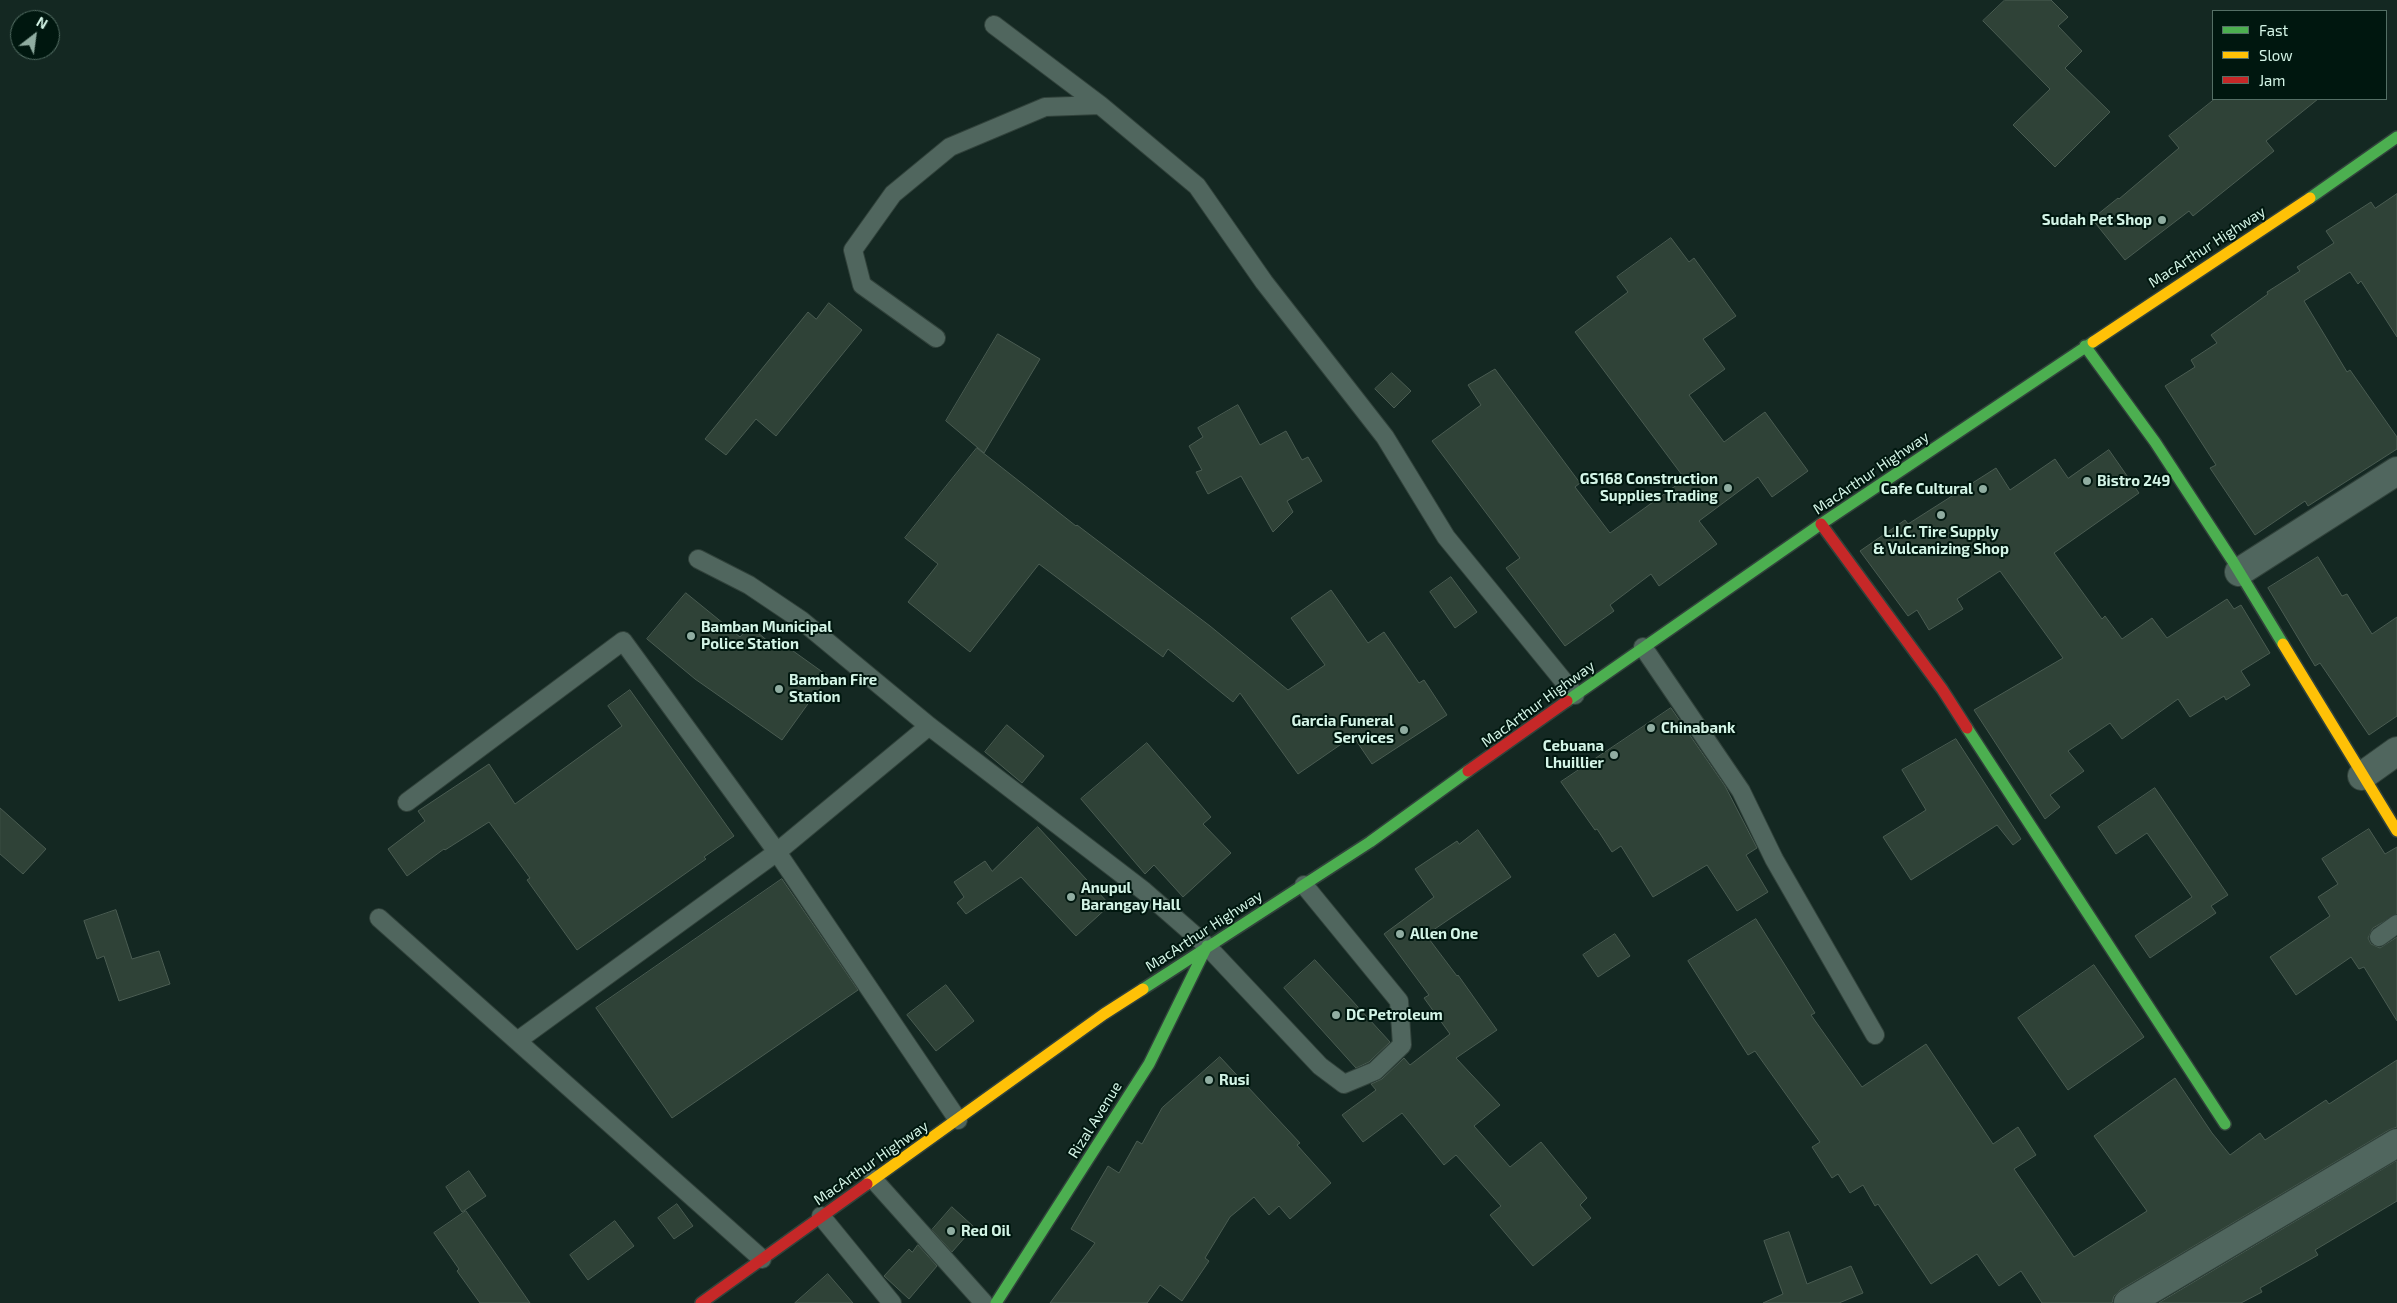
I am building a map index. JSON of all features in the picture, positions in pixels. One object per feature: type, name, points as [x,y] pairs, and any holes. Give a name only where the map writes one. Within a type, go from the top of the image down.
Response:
[{"type":"main road","name":"MacArthur Highway","points":[[701,1303],[1104,1014],[1378,837],[1575,695],[1821,524],[2321,190],[2397,137]]},
{"type":"main road","points":[[2085,346],[2155,442],[2239,572],[2304,675],[2362,776],[2397,831]]},
{"type":"main road","points":[[1821,524],[1942,689],[2225,1124]]},
{"type":"main road","name":"Rizal Avenue","points":[[996,1303],[1149,1064],[1208,946]]},
{"type":"street","points":[[2239,572],[2397,471]]},
{"type":"street","points":[[2362,776],[2397,751]]},
{"type":"street","points":[[2128,1303],[2397,1143]]},
{"type":"lane","points":[[994,25],[1100,105],[1197,186],[1264,282],[1384,437],[1446,537],[1575,695]]},
{"type":"lane","points":[[936,338],[862,285],[853,250],[893,194],[950,146],[1045,107],[1100,105]]},
{"type":"lane","points":[[698,559],[749,585],[801,620],[929,726],[1144,891],[1208,946],[1320,1066],[1344,1084],[1375,1071],[1402,1045],[1399,1001],[1304,885]]},
{"type":"lane","points":[[407,802],[623,641],[777,852],[958,1120]]},
{"type":"lane","points":[[1643,647],[1741,791],[1774,859],[1875,1035]]},
{"type":"lane","points":[[516,1040],[777,852],[929,726]]},
{"type":"lane","points":[[379,918],[762,1259]]},
{"type":"lane","points":[[2379,937],[2397,924]]},
{"type":"lane","points":[[873,1179],[984,1303]]},
{"type":"lane","points":[[821,1216],[892,1303]]},
{"type":"building","points":[[2005,0],[2051,0],[2068,17],[2058,26],[2082,51],[2065,68],[2110,112],[2055,167],[2013,125],[2050,89],[1983,21]]},
{"type":"building","points":[[2214,100],[2317,100],[2266,141],[2274,151],[2193,216],[2189,211],[2125,260],[2092,219],[2119,199],[2179,148],[2169,136]]},
{"type":"building","points":[[2397,194],[2397,337],[2361,281],[2358,284],[2350,272],[2304,301],[2347,372],[2350,370],[2397,437],[2397,449],[2308,506],[2305,501],[2255,535],[2210,468],[2216,465],[2165,386],[2195,367],[2191,360],[2217,343],[2211,335],[2268,294],[2267,292],[2300,271],[2297,267],[2334,243],[2326,231],[2371,202],[2375,208]]},
{"type":"building","points":[[1671,238],[1689,262],[1694,258],[1736,316],[1703,339],[1725,369],[1689,395],[1724,442],[1765,412],[1808,471],[1772,497],[1758,477],[1699,521],[1717,544],[1659,586],[1651,574],[1610,605],[1614,611],[1565,646],[1506,568],[1520,558],[1432,441],[1481,405],[1468,385],[1495,369],[1580,483],[1575,487],[1610,533],[1685,479],[1575,332],[1628,292],[1617,277]]},
{"type":"building","points":[[829,303],[862,330],[776,436],[756,419],[726,455],[705,439],[808,312],[816,319]]},
{"type":"building","points":[[998,334],[1040,359],[984,453],[946,421]]},
{"type":"building","points":[[1392,373],[1411,391],[1394,408],[1375,389]]},
{"type":"building","points":[[1238,405],[1260,445],[1286,431],[1302,460],[1308,457],[1322,481],[1287,501],[1293,512],[1273,532],[1241,476],[1208,494],[1196,472],[1202,470],[1189,446],[1203,437],[1198,428]]},
{"type":"building","points":[[977,448],[1076,526],[1210,626],[1288,690],[1325,665],[1291,618],[1331,590],[1368,643],[1384,632],[1419,683],[1424,680],[1447,715],[1372,764],[1353,736],[1298,774],[1240,693],[1233,702],[1168,649],[1163,657],[1039,564],[970,652],[908,602],[938,564],[905,538]]},
{"type":"building","points":[[2109,450],[2139,493],[2054,553],[2102,619],[2105,616],[2122,639],[2152,618],[2167,638],[2227,599],[2234,609],[2241,605],[2270,653],[2241,671],[2250,685],[2226,700],[2224,696],[2190,717],[2178,699],[2122,739],[2110,723],[2068,751],[2084,771],[2050,795],[2060,807],[2045,819],[1974,710],[2063,658],[2000,571],[1957,599],[1963,609],[1929,630],[1917,610],[1908,616],[1860,551],[1905,520],[1908,524],[1996,468],[2010,490],[2055,459],[2068,478]]},
{"type":"building","points":[[2318,557],[2342,596],[2347,594],[2372,634],[2397,617],[2397,716],[2369,735],[2320,663],[2315,666],[2268,588]]},
{"type":"building","points":[[1451,577],[1477,612],[1455,628],[1430,592]]},
{"type":"building","points":[[686,593],[740,637],[750,626],[770,643],[775,638],[828,676],[782,740],[695,679],[647,639]]},
{"type":"building","points":[[630,690],[734,836],[704,857],[706,859],[577,950],[527,880],[530,878],[489,822],[444,849],[407,876],[388,849],[425,821],[418,811],[489,764],[515,804],[622,726],[608,706]]},
{"type":"building","points":[[1671,708],[1725,786],[1757,848],[1746,855],[1768,892],[1737,911],[1707,865],[1653,897],[1621,846],[1612,852],[1561,782]]},
{"type":"building","points":[[1007,725],[1044,756],[1022,783],[985,752]]},
{"type":"building","points":[[1956,739],[2021,839],[2013,845],[1997,825],[1911,880],[1883,837],[1926,810],[1902,770]]},
{"type":"building","points":[[1147,743],[1211,817],[1203,824],[1231,853],[1183,897],[1154,865],[1145,874],[1081,799]]},
{"type":"building","points":[[2155,788],[2228,895],[2211,906],[2216,913],[2150,958],[2135,936],[2192,897],[2147,833],[2116,854],[2098,827]]},
{"type":"building","points":[[0,808],[46,849],[23,874],[0,854]]},
{"type":"building","points":[[1038,827],[1110,905],[1076,936],[1021,877],[966,914],[957,903],[964,897],[954,882],[985,861],[992,871]]},
{"type":"building","points":[[2369,829],[2385,854],[2397,847],[2397,914],[2373,928],[2368,938],[2371,944],[2380,948],[2397,937],[2397,1021],[2364,967],[2359,969],[2351,957],[2296,995],[2270,957],[2330,916],[2318,897],[2338,884],[2322,859]]},
{"type":"building","points":[[1478,830],[1511,877],[1426,935],[1458,975],[1497,1030],[1456,1058],[1500,1105],[1474,1126],[1510,1167],[1541,1142],[1587,1198],[1580,1205],[1591,1218],[1533,1266],[1490,1215],[1501,1206],[1456,1155],[1444,1165],[1402,1113],[1363,1142],[1342,1115],[1376,1090],[1371,1084],[1382,1079],[1404,1058],[1410,1065],[1450,1034],[1424,998],[1429,995],[1384,934],[1434,897],[1415,869],[1457,841],[1459,844]]},
{"type":"building","points":[[782,879],[858,990],[672,1118],[596,1008]]},
{"type":"building","points":[[116,910],[132,959],[159,951],[170,984],[119,1001],[104,956],[97,959],[84,921]]},
{"type":"building","points":[[1756,919],[1815,1013],[1811,1015],[1862,1087],[1926,1044],[1993,1144],[2018,1127],[2036,1155],[2014,1169],[2074,1257],[2147,1211],[2094,1136],[2175,1078],[2212,1133],[2230,1155],[2260,1133],[2265,1140],[2326,1100],[2329,1104],[2397,1060],[2397,1127],[2120,1290],[2114,1296],[2112,1303],[2042,1303],[2021,1271],[1999,1286],[1977,1254],[1931,1284],[1878,1204],[1875,1206],[1863,1185],[1850,1193],[1838,1174],[1832,1178],[1812,1147],[1820,1142],[1755,1051],[1748,1055],[1688,961]]},
{"type":"building","points":[[1615,934],[1630,956],[1598,977],[1583,955]]},
{"type":"building","name":"DC Petroleum","points":[[1315,960],[1390,1042],[1369,1062],[1356,1068],[1284,988]]},
{"type":"building","points":[[2094,965],[2144,1037],[2068,1090],[2018,1018]]},
{"type":"building","points":[[946,985],[974,1021],[936,1051],[907,1015]]},
{"type":"building","points":[[1220,1057],[1300,1143],[1297,1145],[1331,1183],[1290,1219],[1279,1206],[1269,1215],[1254,1197],[1230,1217],[1205,1258],[1209,1261],[1182,1301],[1160,1285],[1147,1303],[1050,1303],[1095,1243],[1071,1229],[1108,1166],[1119,1173],[1137,1141],[1142,1144],[1162,1108]]},
{"type":"building","points":[[2397,1161],[2397,1201],[2315,1250],[2318,1255],[2260,1288],[2262,1292],[2241,1303],[2159,1303]]},
{"type":"building","points":[[469,1171],[486,1196],[462,1212],[446,1187]]},
{"type":"building","points":[[677,1204],[693,1226],[674,1239],[658,1218]]},
{"type":"building","points":[[952,1207],[974,1227],[952,1252],[932,1230]]},
{"type":"building","points":[[466,1211],[530,1303],[480,1303],[457,1271],[459,1269],[434,1233]]},
{"type":"building","points":[[615,1221],[634,1246],[588,1280],[570,1255]]},
{"type":"building","points":[[1789,1232],[1807,1284],[1851,1266],[1863,1293],[1839,1303],[1763,1303],[1783,1294],[1764,1241]]},
{"type":"building","points":[[918,1245],[937,1266],[909,1299],[884,1276],[909,1249],[912,1252]]},
{"type":"building","points":[[828,1274],[853,1303],[795,1303]]},
{"type":"traffic: fast","points":[[2310,198],[2397,137]]},
{"type":"traffic: fast","points":[[1567,701],[1821,524],[2093,342]]},
{"type":"traffic: fast","points":[[2085,346],[2155,442],[2232,560],[2283,644]]},
{"type":"traffic: fast","points":[[1967,728],[2225,1124]]},
{"type":"traffic: fast","points":[[1143,989],[1370,842],[1468,771]]},
{"type":"traffic: fast","points":[[996,1303],[1149,1064],[1207,946]]},
{"type":"traffic: slow","points":[[2093,342],[2310,198]]},
{"type":"traffic: slow","points":[[2283,644],[2397,831]]},
{"type":"traffic: slow","points":[[867,1184],[1104,1014],[1143,989]]},
{"type":"traffic: jam","points":[[1821,524],[1942,689],[1967,728]]},
{"type":"traffic: jam","points":[[1468,771],[1567,701]]},
{"type":"traffic: jam","points":[[701,1303],[867,1184]]},
{"type":"place","name":"Sudah Pet Shop","points":[[2162,220]]},
{"type":"place","name":"Bistro 249","points":[[2087,481]]},
{"type":"place","name":"GS168 Construction Supplies Trading","points":[[1728,488]]},
{"type":"place","name":"Cafe Cultural","points":[[1983,489]]},
{"type":"place","name":"L.I.C. Tire Supply & Vulcanizing Shop","points":[[1941,515]]},
{"type":"place","name":"Bamban Municipal Police Station","points":[[691,636]]},
{"type":"place","name":"Bamban Fire Station","points":[[779,689]]},
{"type":"place","name":"Chinabank","points":[[1651,728]]},
{"type":"place","name":"Garcia Funeral Services","points":[[1404,730]]},
{"type":"place","name":"Cebuana Lhuillier","points":[[1614,755]]},
{"type":"place","name":"Anupul Barangay Hall","points":[[1071,897]]},
{"type":"place","name":"Allen One","points":[[1400,934]]},
{"type":"place","name":"DC Petroleum","points":[[1336,1015]]},
{"type":"place","name":"Rusi","points":[[1209,1080]]},
{"type":"place","name":"Red Oil","points":[[951,1231]]}]
